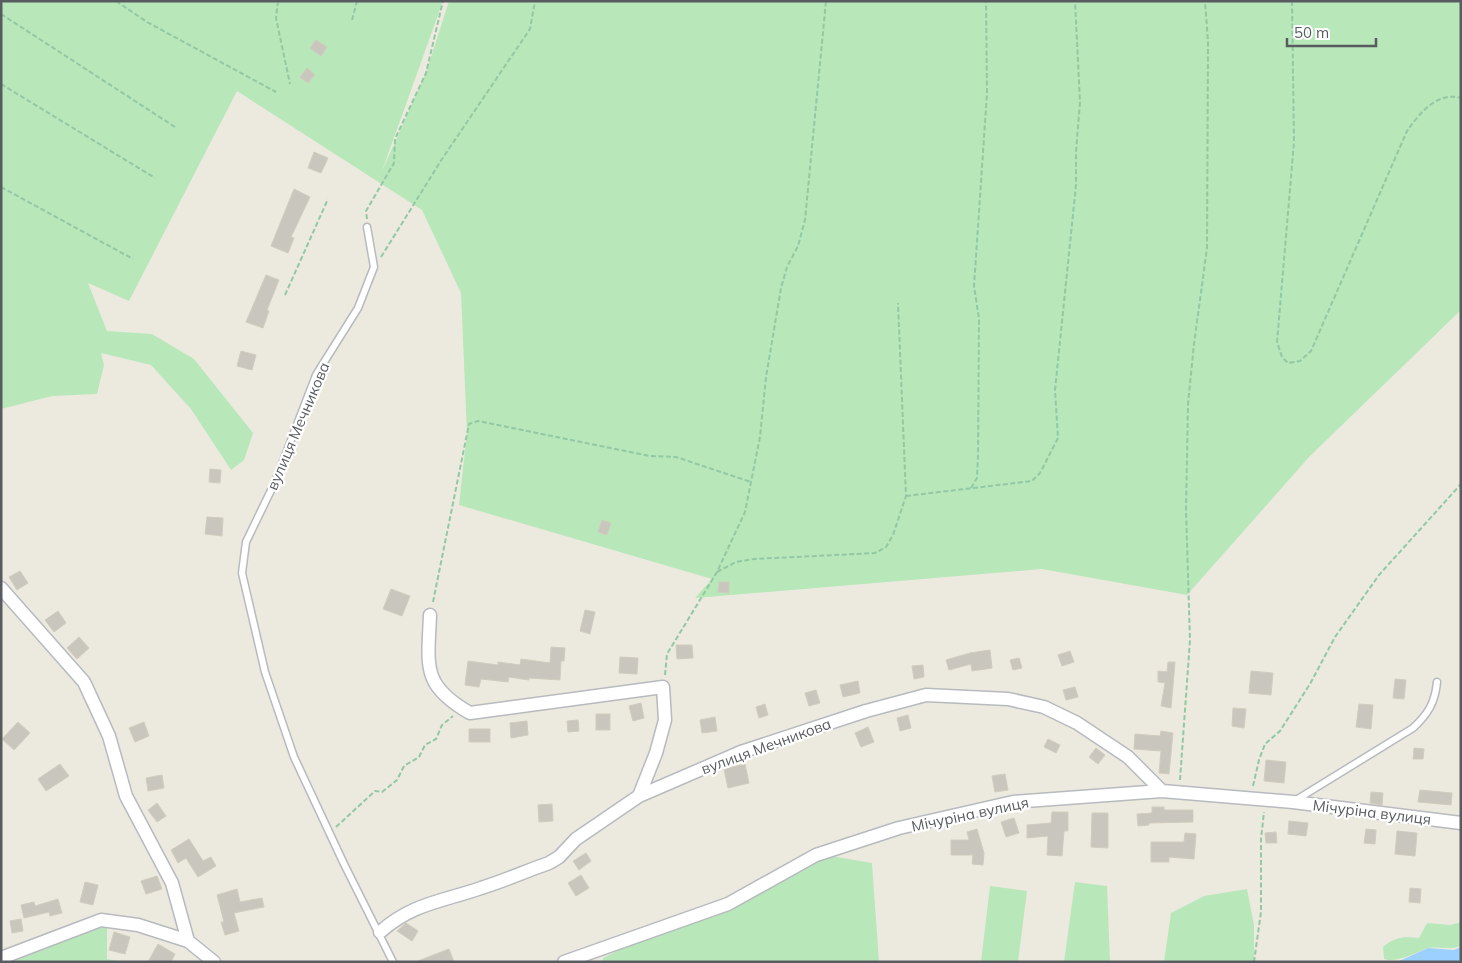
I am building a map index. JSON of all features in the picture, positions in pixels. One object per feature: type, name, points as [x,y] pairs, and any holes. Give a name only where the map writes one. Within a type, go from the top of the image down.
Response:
[{"type":"street","points":[[1,588],[84,682],[109,736],[126,796],[172,883],[188,941]]},
{"type":"street","points":[[430,614],[428,665],[439,691],[470,713],[664,687],[665,720],[656,753],[639,796]]},
{"type":"street","name":"вулиця Мечникова","points":[[380,932],[398,916],[421,906],[481,888],[549,862],[560,856],[576,839],[639,796],[741,752],[866,711],[926,695],[1008,699],[1044,707],[1078,723],[1128,757],[1162,791]]},
{"type":"street","name":"Мічуріна вулиця","points":[[564,962],[728,904],[816,855],[899,828],[1013,802],[1162,791],[1293,802],[1461,823]]},
{"type":"street","points":[[1,958],[101,920],[138,925],[188,941],[214,962]]},
{"type":"lane","points":[[367,227],[374,267]]},
{"type":"lane","name":"вулиця Мечникова","points":[[330,833],[294,757],[266,672],[242,573],[246,542],[274,482],[316,375],[358,308],[374,267]]},
{"type":"lane","points":[[1293,802],[1413,728],[1428,713],[1436,697],[1437,682]]},
{"type":"lane","points":[[330,833],[393,962]]},
{"type":"path","points":[[116,1],[147,22],[276,92]]},
{"type":"path","points":[[278,1],[276,18],[290,84]]},
{"type":"path","points":[[352,20],[357,1]]},
{"type":"path","points":[[367,227],[366,211],[394,163],[396,138],[426,73],[444,1]]},
{"type":"path","points":[[374,267],[442,159],[530,29],[535,1]]},
{"type":"path","points":[[664,687],[666,654],[718,572],[745,512],[760,437],[766,377],[781,288],[787,266],[798,246],[805,220],[826,1]]},
{"type":"path","points":[[971,488],[977,478],[978,455],[979,318],[974,286],[987,93],[986,1]]},
{"type":"path","points":[[906,496],[1032,481],[1040,473],[1058,438],[1055,390],[1076,185],[1076,152],[1080,102],[1075,1]]},
{"type":"path","points":[[1179,792],[1190,640],[1186,510],[1188,404],[1207,248],[1208,42],[1205,1]]},
{"type":"path","points":[[1292,1],[1294,142],[1277,342],[1282,357],[1288,364],[1300,361],[1311,351],[1407,131],[1425,107],[1445,98],[1461,98]]},
{"type":"path","points":[[1,14],[175,127]]},
{"type":"path","points":[[1,84],[155,178]]},
{"type":"path","points":[[1,187],[133,259]]},
{"type":"path","points":[[285,295],[328,199]]},
{"type":"path","points":[[718,572],[736,562],[754,558],[875,553],[886,547],[893,535],[906,496],[898,303]]},
{"type":"path","points":[[430,614],[469,424],[478,421],[650,456],[676,457],[751,482]]},
{"type":"path","points":[[1251,798],[1259,760],[1265,744],[1280,731],[1310,684],[1335,637],[1379,576],[1461,484]]},
{"type":"path","points":[[330,833],[375,791],[382,792],[396,780],[404,766],[419,757],[425,745],[436,739],[442,725],[463,708]]},
{"type":"path","points":[[1254,962],[1261,912],[1261,839],[1265,800]]},
{"type":"green space","points":[[1,1],[443,1],[382,171],[426,73],[449,1],[1461,1],[1461,310],[1310,456],[1187,595],[1042,569],[695,598],[712,579],[459,505],[467,433],[461,293],[422,210],[237,91],[129,301],[88,283],[107,331],[152,334],[194,359],[253,433],[244,460],[231,470],[191,409],[151,365],[101,353],[104,365],[97,394],[52,396],[1,409]]},
{"type":"green space","points":[[819,854],[872,863],[879,962],[603,962],[603,958]]},
{"type":"green space","points":[[1075,882],[1107,886],[1110,962],[1064,962]]},
{"type":"green space","points":[[990,886],[1027,891],[1018,962],[981,962]]},
{"type":"green space","points":[[1247,889],[1254,925],[1254,962],[1164,962],[1171,913],[1204,896]]},
{"type":"green space","points":[[1461,922],[1461,946],[1429,948],[1399,959],[1384,959],[1383,947],[1391,941],[1400,938],[1419,938],[1427,923],[1450,925]]},
{"type":"green space","points":[[107,923],[107,959],[123,962],[1,962]]},
{"type":"water","points":[[1461,947],[1461,962],[1397,962],[1428,948],[1454,950]]},
{"type":"building","points":[[316,40],[327,47],[321,56],[310,48]]},
{"type":"building","points":[[307,68],[315,75],[308,83],[300,77]]},
{"type":"building","points":[[314,152],[328,158],[321,173],[308,168]]},
{"type":"building","points":[[294,189],[310,197],[291,237],[294,238],[288,253],[271,246]]},
{"type":"building","points":[[266,275],[279,280],[267,310],[269,311],[263,328],[246,322]]},
{"type":"building","points":[[241,351],[256,355],[252,370],[237,366]]},
{"type":"building","points":[[210,469],[221,470],[220,483],[209,482]]},
{"type":"building","points":[[207,517],[223,518],[222,536],[205,534]]},
{"type":"building","points":[[602,520],[611,523],[607,535],[598,532]]},
{"type":"building","points":[[20,571],[28,583],[17,590],[9,577]]},
{"type":"building","points":[[719,582],[729,582],[729,593],[718,592]]},
{"type":"building","points":[[391,589],[410,596],[402,616],[383,609]]},
{"type":"building","points":[[585,610],[595,612],[590,634],[580,631]]},
{"type":"building","points":[[58,611],[66,623],[54,632],[45,620]]},
{"type":"building","points":[[79,637],[89,648],[77,659],[67,648]]},
{"type":"building","points":[[676,645],[692,645],[693,658],[677,659]]},
{"type":"building","points":[[551,647],[565,648],[564,661],[561,661],[560,680],[529,678],[529,680],[509,677],[508,682],[481,679],[479,687],[465,685],[468,661],[498,665],[498,662],[520,665],[521,659],[550,663]]},
{"type":"building","points":[[990,650],[992,668],[972,671],[971,664],[949,670],[946,660],[970,653]]},
{"type":"building","points":[[1070,651],[1074,662],[1062,666],[1058,655]]},
{"type":"building","points":[[620,657],[638,658],[637,674],[619,673]]},
{"type":"building","points":[[1019,658],[1022,668],[1013,670],[1010,660]]},
{"type":"building","points":[[1168,662],[1175,662],[1171,708],[1161,706],[1165,683],[1158,682],[1158,671],[1167,672]]},
{"type":"building","points":[[923,665],[924,677],[914,679],[912,666]]},
{"type":"building","points":[[1251,671],[1273,673],[1271,695],[1249,693]]},
{"type":"building","points":[[1395,679],[1406,680],[1404,699],[1393,698]]},
{"type":"building","points":[[858,681],[860,693],[843,697],[840,685]]},
{"type":"building","points":[[1075,687],[1078,697],[1066,700],[1063,690]]},
{"type":"building","points":[[816,690],[820,703],[809,706],[805,693]]},
{"type":"building","points":[[641,703],[644,718],[633,721],[629,706]]},
{"type":"building","points":[[765,704],[768,715],[759,718],[756,707]]},
{"type":"building","points":[[1359,704],[1373,705],[1371,729],[1356,727]]},
{"type":"building","points":[[1233,708],[1246,709],[1244,728],[1232,726]]},
{"type":"building","points":[[596,714],[610,714],[610,730],[596,730]]},
{"type":"building","points":[[908,715],[911,728],[900,731],[897,718]]},
{"type":"building","points":[[715,717],[717,731],[702,733],[700,720]]},
{"type":"building","points":[[578,720],[579,731],[568,732],[567,721]]},
{"type":"building","points":[[527,721],[528,735],[511,738],[510,723]]},
{"type":"building","points":[[18,722],[30,733],[14,750],[2,739]]},
{"type":"building","points":[[144,722],[149,736],[135,742],[129,728]]},
{"type":"building","points":[[868,727],[874,742],[861,747],[855,733]]},
{"type":"building","points":[[469,729],[490,729],[490,742],[469,742]]},
{"type":"building","points":[[1161,731],[1173,733],[1169,774],[1159,773],[1161,751],[1134,749],[1135,734],[1160,736]]},
{"type":"building","points":[[1048,739],[1060,745],[1056,753],[1044,747]]},
{"type":"building","points":[[1096,748],[1105,755],[1098,764],[1089,757]]},
{"type":"building","points":[[1414,748],[1424,749],[1423,759],[1413,759]]},
{"type":"building","points":[[1266,760],[1286,762],[1284,783],[1264,781]]},
{"type":"building","points":[[60,764],[69,776],[46,791],[38,779]]},
{"type":"building","points":[[745,764],[749,783],[728,788],[724,769]]},
{"type":"building","points":[[1005,774],[1008,790],[995,792],[992,776]]},
{"type":"building","points":[[162,775],[164,788],[148,791],[146,778]]},
{"type":"building","points":[[1420,790],[1452,793],[1451,805],[1418,802]]},
{"type":"building","points":[[1371,792],[1383,793],[1382,805],[1370,803]]},
{"type":"building","points":[[157,803],[166,816],[157,822],[148,810]]},
{"type":"building","points":[[552,804],[553,821],[539,822],[538,805]]},
{"type":"building","points":[[1152,807],[1164,807],[1164,810],[1193,810],[1193,822],[1149,823],[1149,825],[1138,826],[1137,814],[1152,813]]},
{"type":"building","points":[[1052,812],[1068,812],[1068,831],[1064,831],[1062,856],[1047,855],[1048,836],[1027,838],[1027,825],[1051,823]]},
{"type":"building","points":[[1092,813],[1108,813],[1108,848],[1091,847]]},
{"type":"building","points":[[1014,818],[1019,833],[1006,837],[1001,822]]},
{"type":"building","points":[[1289,821],[1308,823],[1306,836],[1288,834]]},
{"type":"building","points":[[977,829],[984,853],[983,865],[972,864],[973,855],[951,855],[951,840],[969,840],[967,832]]},
{"type":"building","points":[[1366,829],[1376,830],[1375,844],[1364,843]]},
{"type":"building","points":[[1397,831],[1417,833],[1415,856],[1395,854]]},
{"type":"building","points":[[1276,832],[1277,843],[1266,843],[1265,833]]},
{"type":"building","points":[[1185,833],[1196,834],[1194,859],[1169,857],[1169,862],[1151,862],[1151,842],[1184,842]]},
{"type":"building","points":[[189,839],[203,861],[211,857],[216,866],[198,877],[186,858],[178,863],[171,850]]},
{"type":"building","points":[[586,853],[591,861],[579,870],[573,861]]},
{"type":"building","points":[[581,875],[589,888],[576,896],[568,883]]},
{"type":"building","points":[[157,876],[162,889],[146,894],[141,881]]},
{"type":"building","points":[[85,882],[98,885],[93,905],[80,902]]},
{"type":"building","points":[[1410,888],[1421,889],[1420,903],[1409,902]]},
{"type":"building","points":[[237,889],[240,902],[262,898],[264,907],[234,913],[239,931],[225,935],[221,922],[224,922],[217,895]]},
{"type":"building","points":[[58,899],[62,913],[50,916],[49,912],[24,918],[21,905],[34,902],[35,906]]},
{"type":"building","points":[[21,919],[23,931],[12,933],[10,921]]},
{"type":"building","points":[[406,923],[418,931],[412,941],[397,931]]},
{"type":"building","points":[[114,932],[130,937],[125,954],[109,950]]},
{"type":"building","points":[[158,944],[175,954],[171,962],[148,962]]},
{"type":"building","points":[[449,949],[454,962],[418,962],[418,961]]}]
